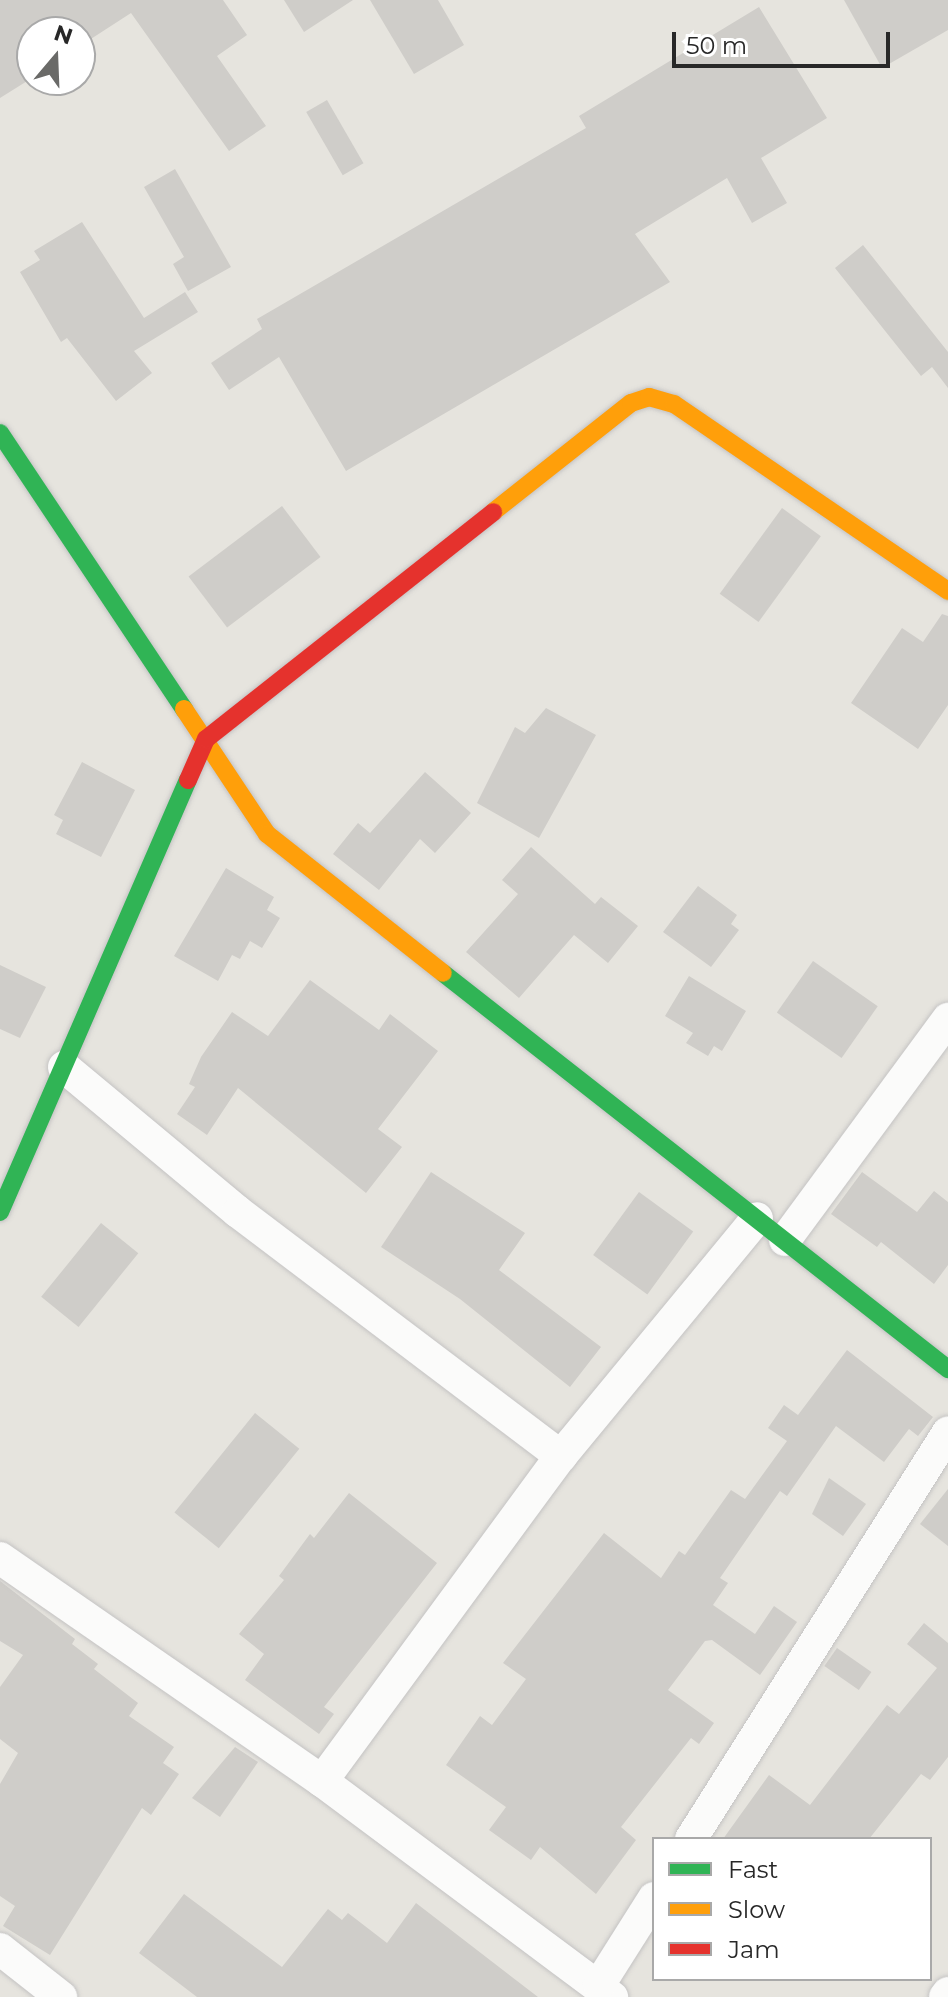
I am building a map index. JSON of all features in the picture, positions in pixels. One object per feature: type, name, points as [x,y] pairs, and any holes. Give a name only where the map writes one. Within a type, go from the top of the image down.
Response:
[{"type":"street","points":[[0,1212],[206,739],[441,549],[631,403],[649,397],[674,404],[948,591]]},
{"type":"street","points":[[0,433],[267,834],[509,1029],[757,1218],[948,1369]]},
{"type":"street","points":[[785,1240],[948,1019]]},
{"type":"street","points":[[64,1067],[238,1212],[561,1456]]},
{"type":"street","points":[[322,1781],[561,1456],[757,1218]]},
{"type":"street","points":[[692,1837],[948,1432]]},
{"type":"street","points":[[0,1558],[322,1781],[606,1991],[652,1902]]},
{"type":"street","points":[[0,1949],[61,1997]]},
{"type":"building","points":[[0,0],[223,0],[247,35],[217,56],[266,126],[229,151],[131,13],[96,36],[96,16],[16,16],[16,88],[0,98]]},
{"type":"building","points":[[284,0],[353,0],[304,32]]},
{"type":"building","points":[[370,0],[438,0],[464,45],[414,74]]},
{"type":"building","points":[[844,0],[948,0],[948,30],[882,68]]},
{"type":"building","points":[[759,7],[827,118],[761,158],[787,203],[752,223],[727,178],[635,234],[670,282],[346,471],[279,357],[229,390],[211,363],[262,329],[257,319],[586,128],[579,116]]},
{"type":"building","points":[[327,100],[364,163],[343,175],[306,112]]},
{"type":"building","points":[[175,169],[231,267],[188,291],[173,264],[184,257],[144,187]]},
{"type":"building","points":[[82,222],[144,318],[185,292],[198,312],[134,351],[152,373],[116,401],[67,338],[61,342],[20,272],[40,260],[34,251]]},
{"type":"building","points":[[863,245],[948,352],[948,388],[932,367],[921,376],[835,268]]},
{"type":"building","points":[[282,506],[321,557],[227,628],[189,576]]},
{"type":"building","points":[[782,508],[821,536],[759,622],[720,594]]},
{"type":"building","points":[[942,614],[948,616],[948,705],[918,749],[851,703],[902,628],[923,642]]},
{"type":"building","points":[[546,708],[596,735],[539,838],[477,803],[515,727],[525,733]]},
{"type":"building","points":[[82,762],[135,790],[101,857],[56,834],[63,820],[54,815]]},
{"type":"building","points":[[425,772],[471,813],[435,853],[420,839],[379,890],[333,854],[358,823],[370,833]]},
{"type":"building","points":[[531,847],[595,904],[601,897],[638,926],[608,963],[574,935],[519,998],[466,952],[518,894],[502,880]]},
{"type":"building","points":[[226,868],[274,897],[267,910],[280,918],[262,948],[250,941],[240,959],[232,955],[218,981],[174,956]]},
{"type":"building","points":[[698,886],[737,915],[731,924],[739,930],[711,967],[663,932]]},
{"type":"building","points":[[813,961],[878,1006],[842,1058],[777,1013]]},
{"type":"building","points":[[0,965],[46,987],[20,1038],[0,1029]]},
{"type":"building","points":[[689,976],[746,1011],[722,1051],[714,1046],[708,1056],[686,1043],[693,1033],[665,1016]]},
{"type":"building","points":[[310,980],[379,1030],[390,1014],[438,1051],[378,1129],[402,1147],[366,1193],[238,1088],[207,1135],[177,1114],[195,1087],[189,1084],[201,1057],[232,1012],[268,1036]]},
{"type":"building","points":[[431,1172],[525,1233],[499,1270],[601,1347],[570,1387],[460,1299],[381,1247]]},
{"type":"building","points":[[862,1172],[917,1212],[934,1191],[948,1202],[948,1265],[934,1284],[881,1242],[877,1247],[831,1214]]},
{"type":"building","points":[[639,1192],[693,1231],[647,1294],[593,1255]]},
{"type":"building","points":[[101,1223],[138,1253],[79,1327],[41,1297]]},
{"type":"building","points":[[847,1350],[933,1417],[918,1436],[909,1429],[884,1462],[836,1426],[787,1496],[780,1491],[720,1578],[728,1583],[713,1605],[755,1634],[774,1606],[797,1622],[760,1675],[712,1640],[705,1641],[668,1690],[714,1723],[699,1744],[691,1738],[621,1827],[636,1840],[596,1894],[540,1847],[531,1860],[489,1830],[506,1807],[446,1765],[480,1716],[492,1725],[526,1679],[503,1663],[604,1533],[661,1578],[679,1551],[685,1555],[731,1490],[745,1499],[787,1441],[768,1428],[784,1405],[798,1415]]},
{"type":"building","points":[[255,1413],[299,1449],[219,1548],[174,1512]]},
{"type":"building","points":[[829,1478],[866,1504],[843,1536],[812,1514]]},
{"type":"building","points":[[948,1489],[948,1546],[920,1524]]},
{"type":"building","points":[[349,1493],[437,1563],[324,1707],[334,1714],[319,1734],[245,1680],[264,1654],[239,1634],[284,1580],[279,1576],[310,1534],[314,1538]]},
{"type":"building","points":[[0,1581],[75,1639],[72,1644],[98,1664],[94,1669],[138,1703],[129,1716],[174,1747],[163,1763],[179,1774],[151,1815],[142,1808],[50,1955],[3,1926],[15,1906],[0,1896],[0,1784],[18,1753],[0,1739],[0,1687],[23,1655],[0,1641]]},
{"type":"building","points":[[924,1623],[948,1643],[948,1757],[930,1780],[921,1774],[871,1837],[724,1837],[769,1775],[810,1805],[887,1705],[899,1714],[937,1668],[907,1644]]},
{"type":"building","points":[[837,1648],[871,1672],[859,1690],[824,1666]]},
{"type":"building","points":[[235,1747],[258,1762],[220,1817],[192,1798]]},
{"type":"building","points":[[184,1894],[282,1967],[328,1909],[342,1920],[348,1913],[387,1943],[416,1903],[538,1997],[197,1997],[139,1953]]},
{"type":"traffic: fast","points":[[0,433],[184,709]]},
{"type":"traffic: fast","points":[[0,1212],[188,780]]},
{"type":"traffic: fast","points":[[443,973],[948,1369]]},
{"type":"traffic: slow","points":[[493,512],[631,403],[649,397],[674,404],[948,591]]},
{"type":"traffic: slow","points":[[184,709],[267,834],[443,973]]},
{"type":"traffic: jam","points":[[188,780],[206,739],[493,512]]}]
